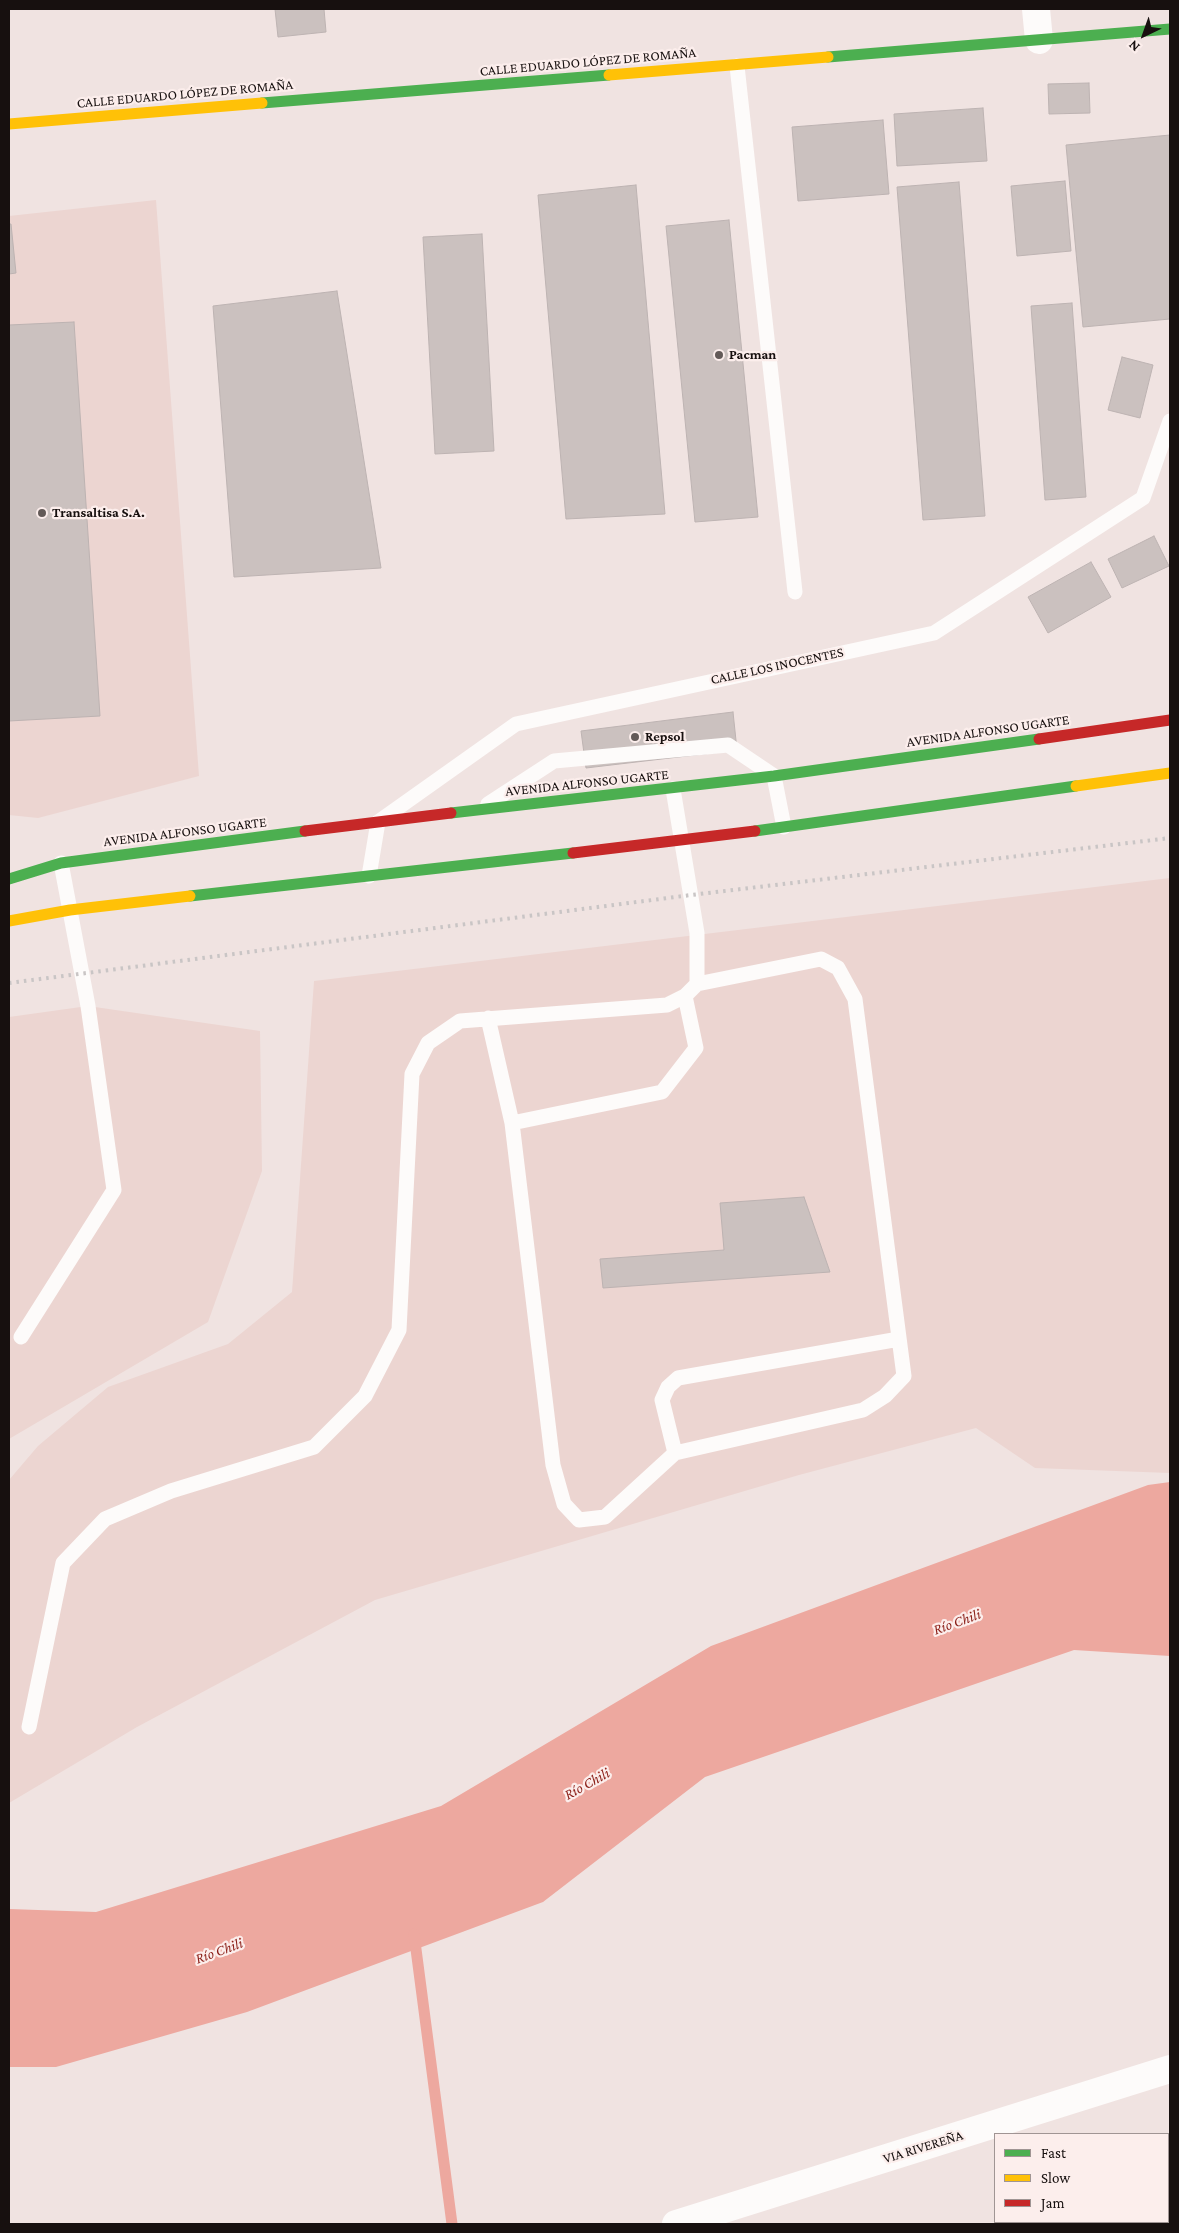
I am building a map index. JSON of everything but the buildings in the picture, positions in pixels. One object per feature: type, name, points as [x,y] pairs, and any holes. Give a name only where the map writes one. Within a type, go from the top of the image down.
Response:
[{"type":"main road","name":"CALLE EDUARDO LÓPEZ DE ROMAÑA","points":[[9,124],[737,66],[1170,29]]},
{"type":"main road","name":"AVENIDA ALFONSO UGARTE","points":[[9,879],[61,863],[378,822],[774,776],[1170,720]]},
{"type":"main road","points":[[9,921],[70,910],[784,827],[1170,773]]},
{"type":"street","points":[[1036,9],[1039,40]]},
{"type":"street","name":"VIA RIVEREÑA","points":[[676,2224],[1170,2070]]},
{"type":"lane","points":[[737,66],[796,592]]},
{"type":"lane","name":"CALLE LOS INOCENTES","points":[[378,822],[516,724],[934,633],[1143,498],[1170,421]]},
{"type":"lane","points":[[478,810],[554,761],[728,745],[774,776],[784,827]]},
{"type":"lane","points":[[673,789],[696,933],[697,984]]},
{"type":"lane","points":[[369,876],[378,822]]},
{"type":"lane","points":[[21,1337],[114,1190],[88,1006],[61,863]]},
{"type":"lane","points":[[29,1727],[63,1563],[105,1519],[171,1491],[314,1447],[365,1396],[399,1330],[412,1074],[428,1042],[460,1021],[488,1018],[667,1004],[685,996],[697,984],[821,959],[838,968],[855,999],[904,1376],[885,1396],[864,1410],[675,1453],[605,1517],[579,1520],[564,1504],[553,1465],[512,1123],[488,1018]]},
{"type":"lane","points":[[512,1123],[662,1092],[696,1048],[685,996]]},
{"type":"lane","points":[[675,1453],[662,1400],[668,1387],[678,1378],[899,1339]]},
{"type":"shaded area","points":[[156,200],[199,776],[38,818],[9,815],[9,216]]},
{"type":"shaded area","points":[[1170,878],[1170,1473],[1035,1468],[976,1428],[799,1475],[375,1600],[137,1727],[9,1803],[9,1480],[38,1446],[108,1387],[228,1344],[292,1292],[314,981]]},
{"type":"shaded area","points":[[88,1006],[260,1031],[262,1171],[208,1322],[9,1439],[9,1017]]},
{"type":"water","name":"Río Chili","points":[[1170,1482],[1170,1656],[1074,1650],[705,1777],[543,1902],[247,2012],[56,2067],[9,2067],[9,1909],[96,1912],[441,1806],[711,1646],[1148,1485]]},
{"type":"waterway","points":[[414,1934],[452,2224]]},
{"type":"railway","points":[[9,983],[691,895],[1170,838]]},
{"type":"traffic: fast","points":[[828,57],[1170,29]]},
{"type":"traffic: fast","points":[[262,103],[609,75]]},
{"type":"traffic: fast","points":[[451,813],[774,776],[1039,739]]},
{"type":"traffic: fast","points":[[755,831],[1076,786]]},
{"type":"traffic: fast","points":[[9,879],[61,863],[305,831]]},
{"type":"traffic: fast","points":[[190,896],[573,853]]},
{"type":"traffic: slow","points":[[609,75],[828,57]]},
{"type":"traffic: slow","points":[[9,124],[262,103]]},
{"type":"traffic: slow","points":[[1076,786],[1170,773]]},
{"type":"traffic: slow","points":[[9,921],[70,910],[190,896]]},
{"type":"traffic: jam","points":[[1039,739],[1170,720]]},
{"type":"traffic: jam","points":[[305,831],[451,813]]},
{"type":"traffic: jam","points":[[573,853],[755,831]]},
{"type":"place","name":"Pacman","points":[[719,355]]},
{"type":"place","name":"Transaltisa S.A.","points":[[42,513]]},
{"type":"place","name":"Repsol","points":[[635,737]]}]
